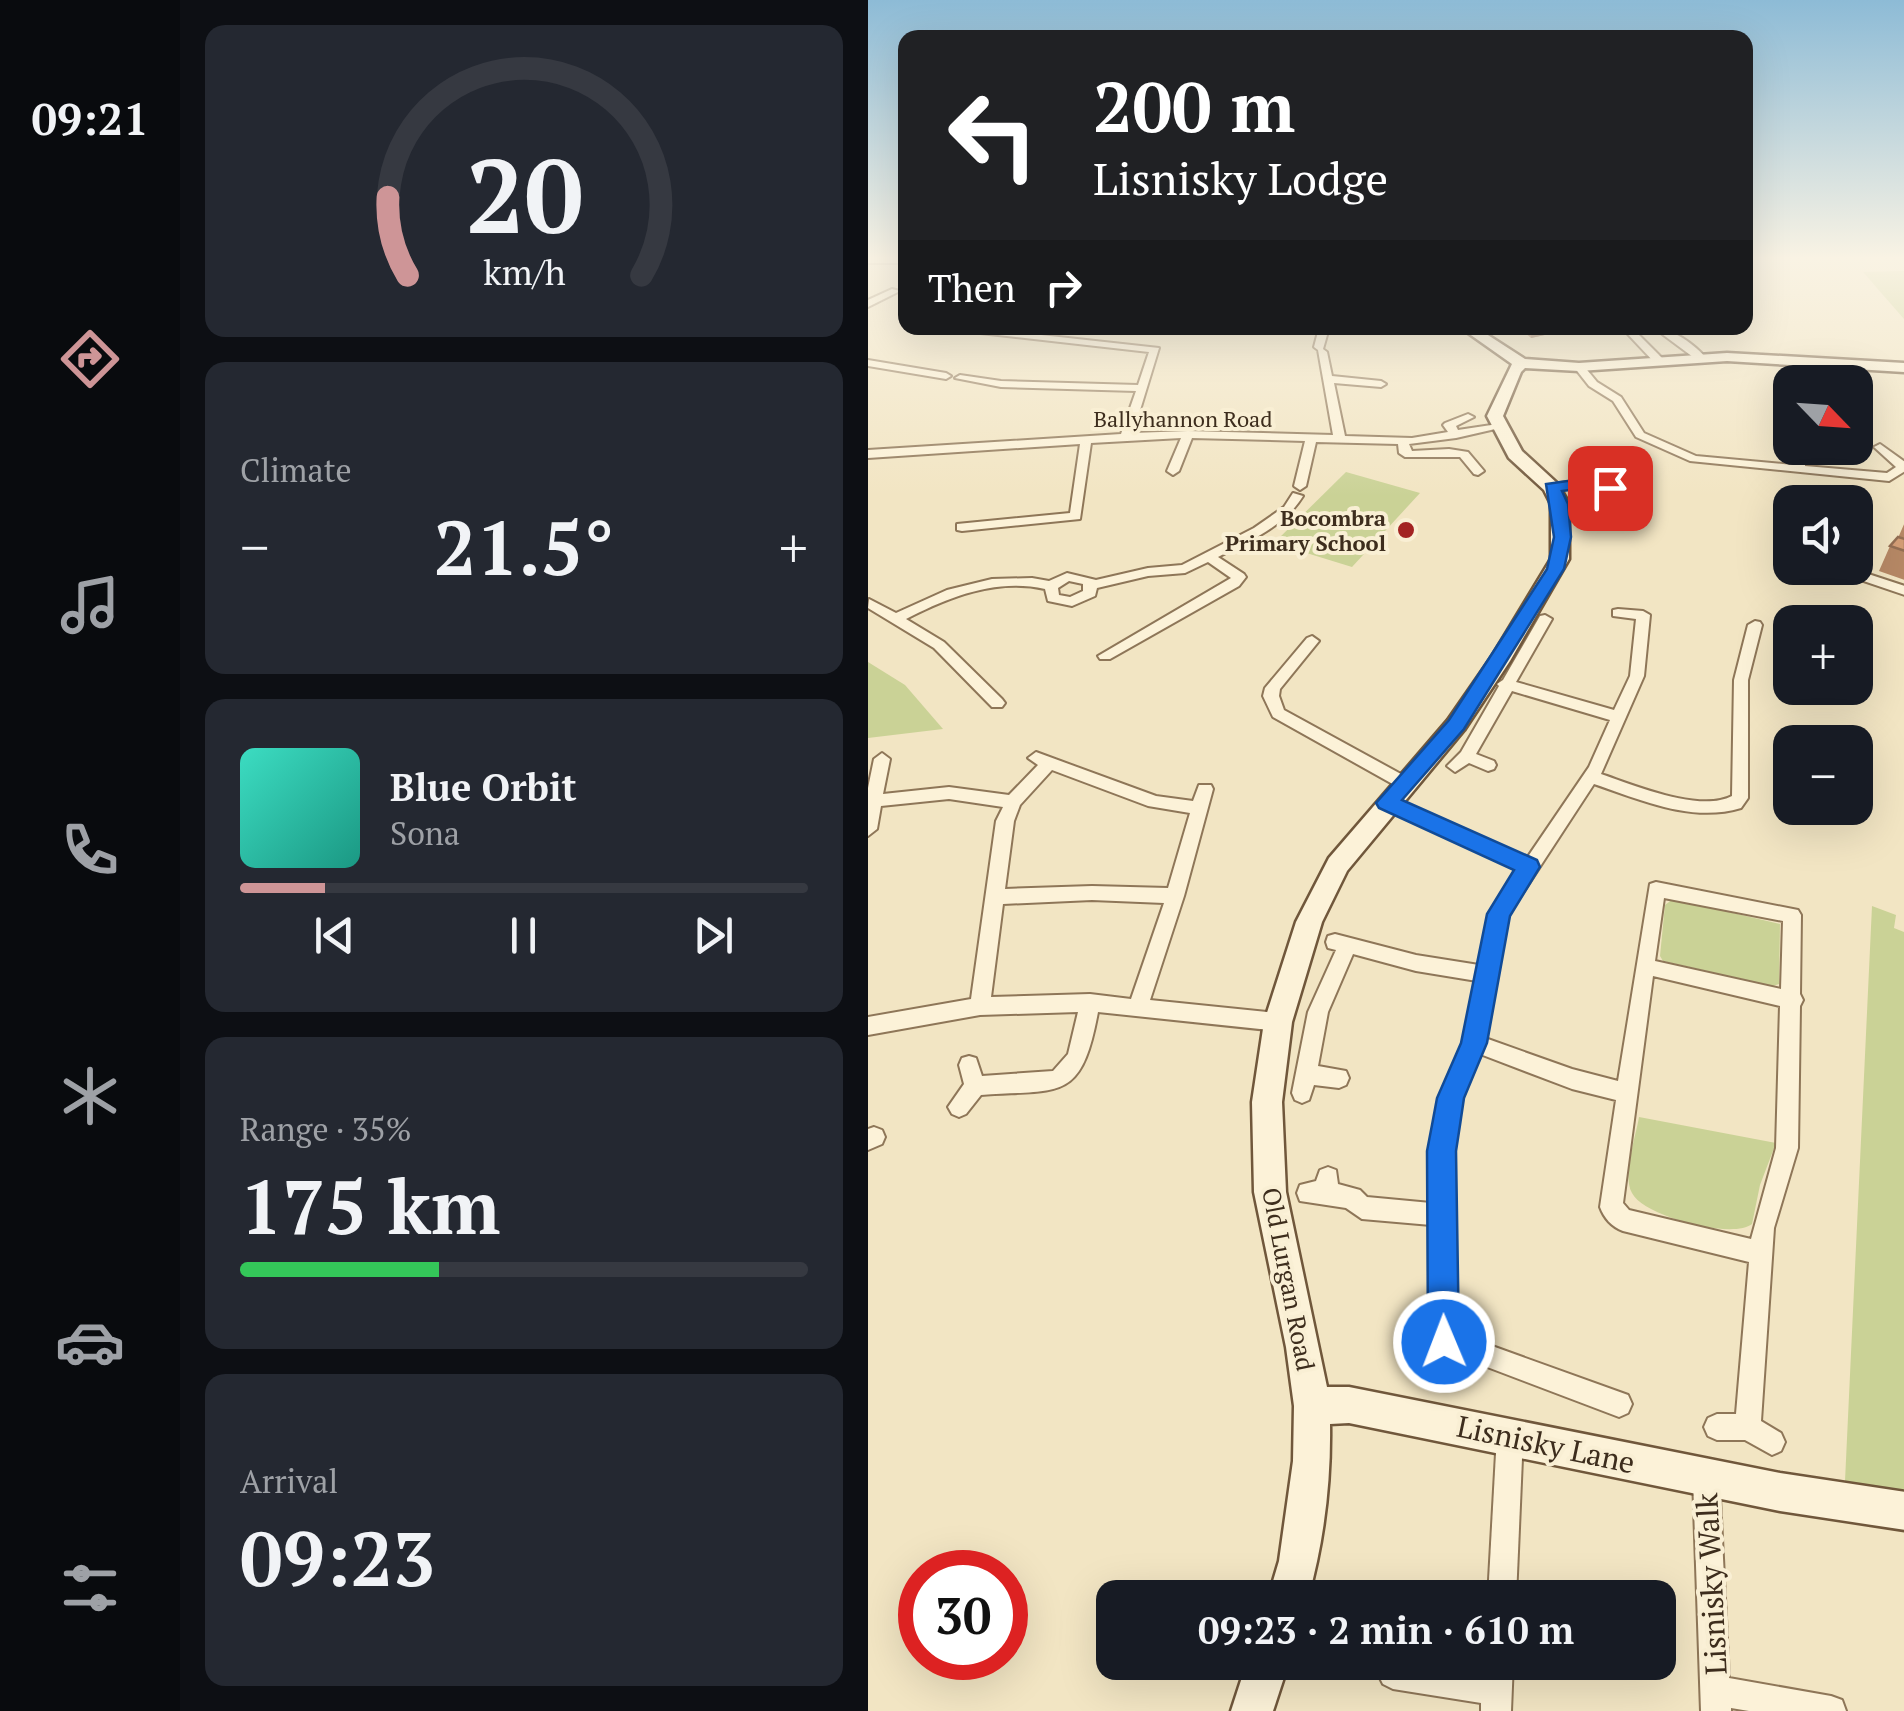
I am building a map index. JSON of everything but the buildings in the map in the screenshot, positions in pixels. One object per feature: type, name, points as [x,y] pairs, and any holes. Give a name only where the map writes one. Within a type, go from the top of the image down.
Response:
[{"type":"street","points":[[1030,337],[1155,350],[1126,436]]},
{"type":"street","points":[[1053,340],[1056,337]]},
{"type":"street","points":[[1323,337],[1321,350],[1340,440]]},
{"type":"street","points":[[1481,337],[1521,363],[1579,366],[1701,358],[1794,359],[1904,368]]},
{"type":"street","points":[[1636,337],[1658,360]]},
{"type":"street","points":[[1669,337],[1698,352],[1701,358]]},
{"type":"street","points":[[868,363],[1001,384],[1143,388]]},
{"type":"street","points":[[1521,363],[1500,399],[1496,416],[1498,427],[1515,454],[1556,496],[1603,481]]},
{"type":"street","points":[[1579,366],[1593,384],[1617,399],[1640,435],[1707,462],[1890,477],[1900,472],[1903,468],[1880,447]]},
{"type":"street","points":[[1328,379],[1381,384]]},
{"type":"street","points":[[1456,435],[1449,425],[1468,418]]},
{"type":"street","name":"Ballyhannon Road","points":[[868,454],[1188,434],[1403,441],[1498,427]]},
{"type":"street","points":[[1173,472],[1188,434]]},
{"type":"street","points":[[962,528],[1076,516],[1086,438]]},
{"type":"street","points":[[1051,586],[1053,598],[1064,602],[1085,597],[1093,585],[1148,572],[1173,572],[1259,530],[1289,509],[1298,491],[1311,439]]},
{"type":"street","points":[[1403,441],[1405,453],[1411,456],[1432,450],[1464,454],[1478,471]]},
{"type":"street","points":[[1591,459],[1603,481],[1621,501]]},
{"type":"street","points":[[1699,474],[1707,462]]},
{"type":"street","name":"Old Lurgan Road","points":[[1294,1580],[1300,1561],[1312,1461],[1312,1406],[1304,1346],[1270,1192],[1267,1102],[1278,1022],[1308,922],[1338,865],[1456,724],[1548,582],[1562,544],[1556,496]]},
{"type":"street","points":[[1105,656],[1234,584],[1239,577],[1236,572],[1210,557]]},
{"type":"street","points":[[897,618],[968,588],[1037,582],[1051,586],[1074,576],[1086,578],[1093,585]]},
{"type":"street","points":[[1873,579],[1904,591]]},
{"type":"street","points":[[869,603],[940,645],[992,698],[970,701]]},
{"type":"street","points":[[1444,1342],[1442,1151],[1451,1098],[1474,1043],[1498,914],[1591,777],[1637,676],[1644,611],[1618,614]]},
{"type":"street","points":[[1488,765],[1461,761],[1505,684],[1548,624]]},
{"type":"street","points":[[1591,777],[1688,804],[1712,808],[1735,804],[1740,798],[1741,680],[1755,625]]},
{"type":"street","points":[[1313,642],[1273,688],[1271,696],[1278,713],[1396,793],[1528,867]]},
{"type":"street","points":[[1505,684],[1619,717]]},
{"type":"street","points":[[868,829],[882,759]]},
{"type":"street","points":[[980,1006],[1006,821],[1013,802],[1042,760],[1154,802],[1197,808]]},
{"type":"street","points":[[1138,1007],[1205,789]]},
{"type":"street","points":[[874,800],[949,793],[1013,802]]},
{"type":"street","points":[[1748,1428],[1759,1254],[1776,1176],[1787,1148],[1792,915],[1656,889],[1648,967],[1611,1207],[1624,1220],[1759,1254]]},
{"type":"street","points":[[995,897],[1092,893],[1175,896]]},
{"type":"street","points":[[1339,1078],[1304,1083],[1318,1012],[1342,944],[1488,975]]},
{"type":"street","points":[[1648,967],[1793,1000]]},
{"type":"street","points":[[868,1026],[980,1006],[1090,1003],[1278,1022]]},
{"type":"street","points":[[959,1107],[972,1076],[1056,1080],[1068,1076],[1076,1063],[1090,1003]]},
{"type":"street","points":[[1474,1043],[1572,1078],[1628,1093]]},
{"type":"street","points":[[1321,1188],[1352,1198],[1362,1208],[1442,1214]]},
{"type":"street","points":[[1419,1359],[1444,1342],[1608,1395]]},
{"type":"street","name":"Lisnisky Lane","points":[[1312,1406],[1349,1404],[1706,1478],[1904,1511]]},
{"type":"street","points":[[1717,1427],[1748,1428],[1772,1442]]},
{"type":"street","points":[[1503,1580],[1510,1435]]},
{"type":"street","name":"Lisnisky Walk","points":[[1706,1478],[1716,1700],[1831,1711]]},
{"type":"street","points":[[1252,1711],[1262,1680]]},
{"type":"street","points":[[1438,1680],[1497,1688]]},
{"type":"green space","points":[[1346,472],[1420,493],[1352,567],[1274,543]]},
{"type":"green space","points":[[868,662],[905,685],[943,729],[868,738]]},
{"type":"green space","points":[[1673,899],[1780,924],[1779,984],[1773,986],[1663,961],[1660,956],[1665,905]]},
{"type":"green space","points":[[1872,906],[1896,915],[1894,928],[1904,932],[1904,1499],[1852,1491],[1845,1481]]},
{"type":"green space","points":[[1639,1117],[1776,1143],[1760,1185],[1752,1224],[1742,1228],[1708,1227],[1670,1217],[1639,1202],[1628,1176]]},
{"type":"place","name":"Bocombra Primary School","points":[[1406,530]]},
{"type":"route","points":[[1444,1342],[1442,1151],[1446,1125],[1451,1098],[1474,1043],[1486,996],[1498,914],[1528,867],[1387,803],[1456,724],[1542,594],[1560,558],[1562,544],[1560,504],[1552,488],[1603,481],[1610,488]]}]
